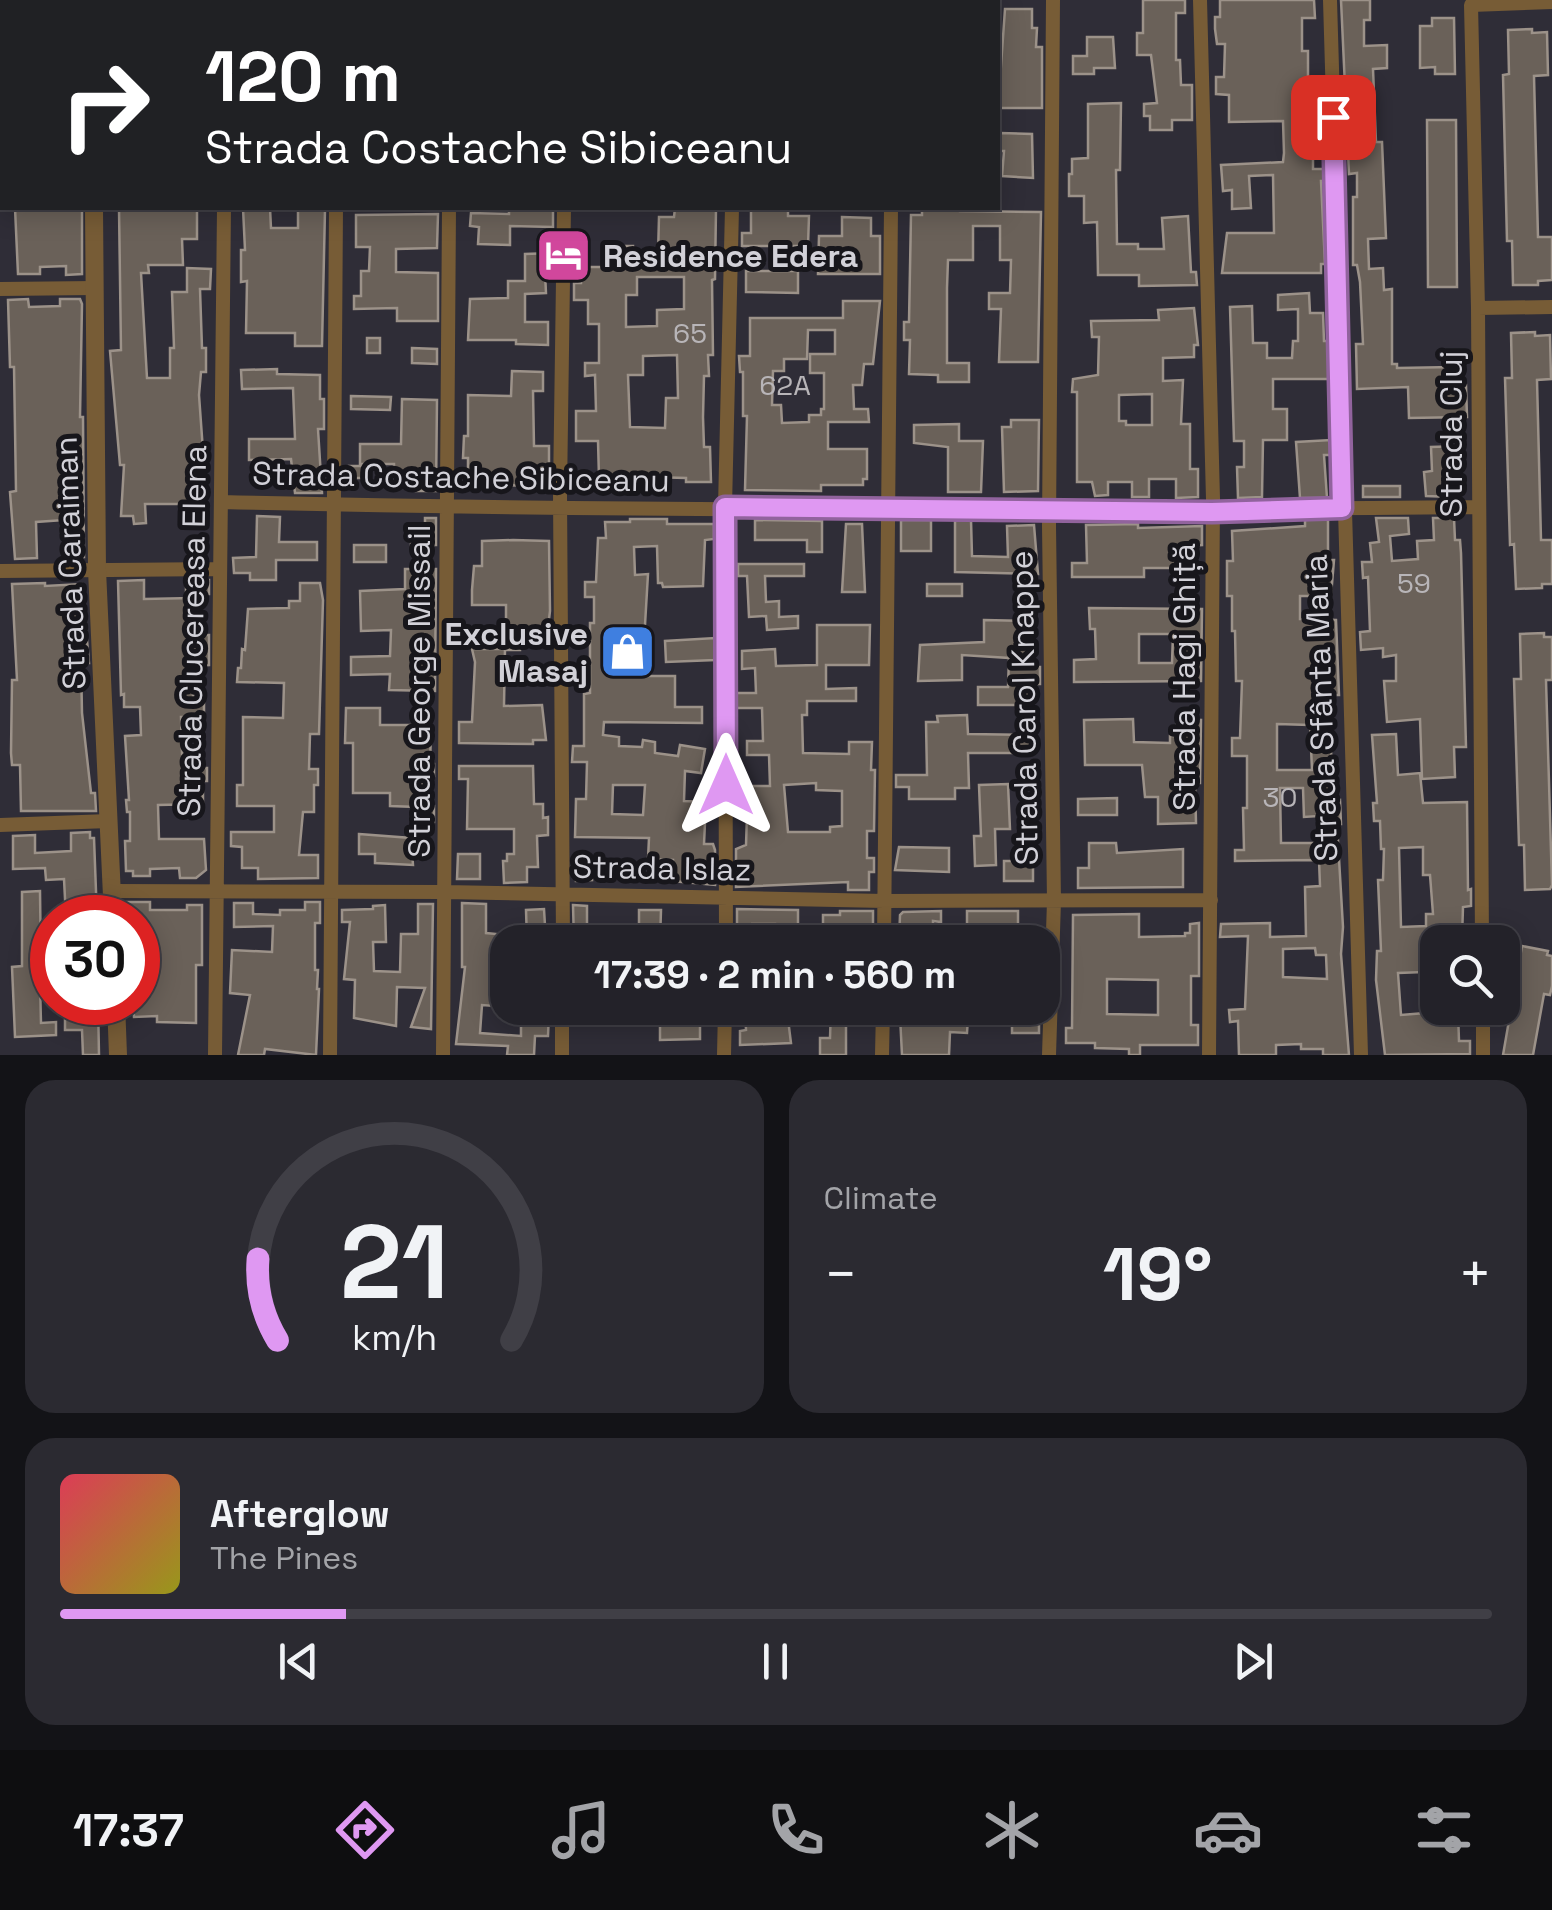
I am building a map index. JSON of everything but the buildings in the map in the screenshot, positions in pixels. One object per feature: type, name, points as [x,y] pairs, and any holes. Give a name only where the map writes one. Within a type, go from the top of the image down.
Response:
[{"type":"street","name":"Strada Carol Knappe","points":[[1053,0],[1049,510],[1054,1052]]},
{"type":"street","name":"Strada Hagi Ghiță","points":[[1200,0],[1212,512],[1209,1055]]},
{"type":"street","name":"Strada Sfânta Maria","points":[[1330,0],[1360,1055]]},
{"type":"street","name":"Strada Cluj","points":[[1482,925],[1478,308],[1471,6],[1552,2]]},
{"type":"street","name":"Strada Caraiman","points":[[94,210],[98,570],[112,895]]},
{"type":"street","name":"Strada Clucereasa Elena","points":[[215,1055],[224,210]]},
{"type":"street","points":[[330,1055],[336,210]]},
{"type":"street","name":"Strada George Missail","points":[[443,1055],[449,210]]},
{"type":"street","points":[[563,925],[560,508],[564,210]]},
{"type":"street","points":[[726,925],[725,507],[732,210]]},
{"type":"street","points":[[884,925],[891,210]]},
{"type":"street","points":[[0,288],[95,288]]},
{"type":"street","points":[[1478,308],[1552,307]]},
{"type":"street","name":"Strada Costache Sibiceanu","points":[[222,502],[1212,512],[1478,507]]},
{"type":"street","points":[[0,571],[220,568]]},
{"type":"street","points":[[0,826],[109,821]]},
{"type":"street","name":"Strada Islaz","points":[[112,891],[1210,900]]},
{"type":"street","points":[[117,1025],[118,1055]]},
{"type":"street","points":[[562,1025],[562,1055]]},
{"type":"street","points":[[724,1055],[725,1025]]},
{"type":"street","points":[[882,1055],[883,1025]]},
{"type":"street","points":[[1483,1055],[1484,1025]]},
{"type":"place","name":"Residence Edera","points":[[564,256]]},
{"type":"place","name":"Exclusive Masaj","points":[[627,652]]},
{"type":"route","points":[[726,785],[725,507],[1212,512],[1342,508],[1333,117]]}]
